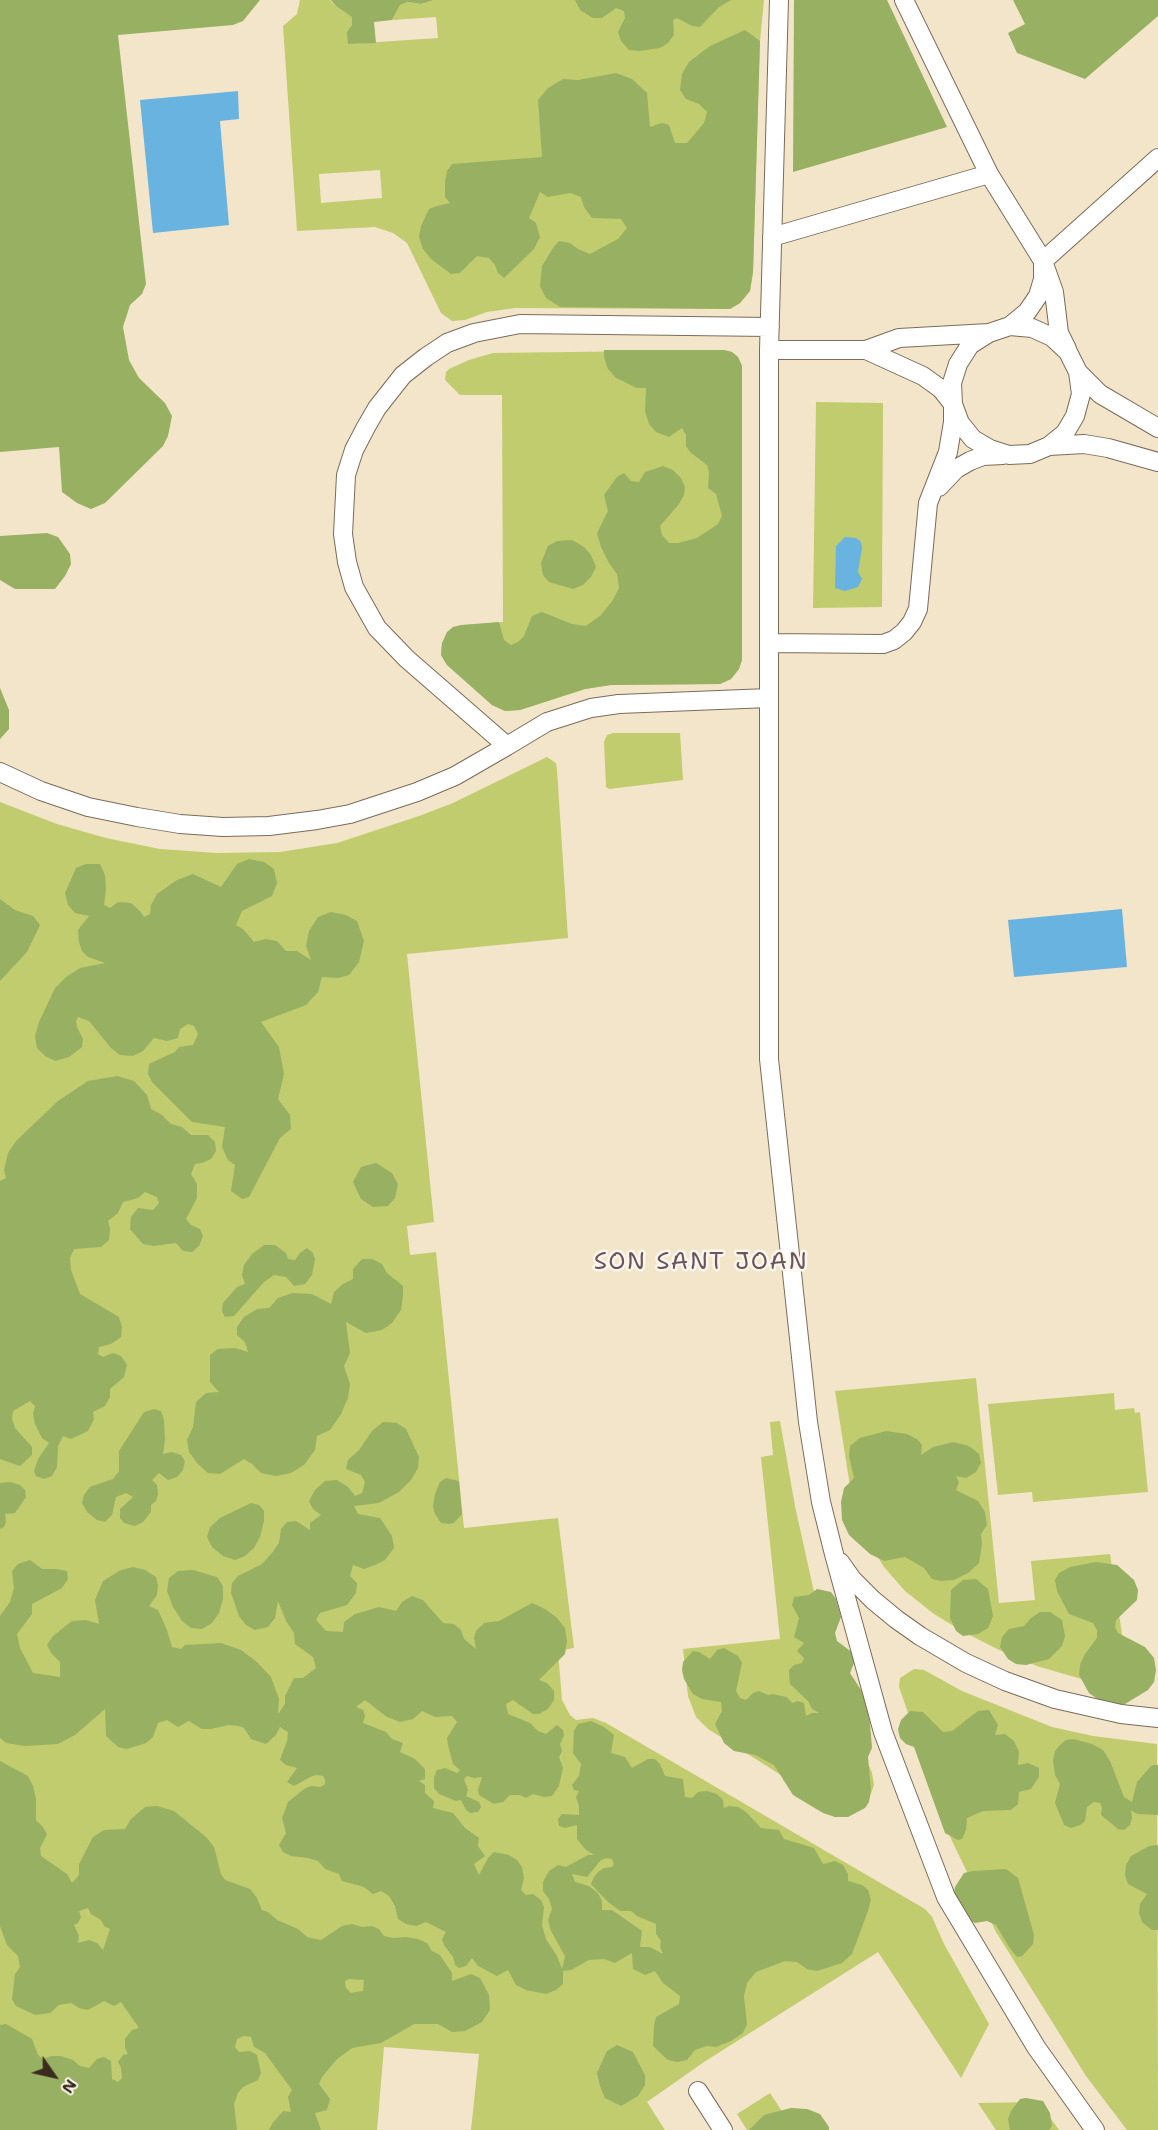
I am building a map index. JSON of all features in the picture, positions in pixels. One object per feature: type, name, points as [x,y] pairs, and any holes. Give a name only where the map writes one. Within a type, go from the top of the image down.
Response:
[{"type":"lane","points":[[779,0],[769,350],[769,1059],[808,1422],[821,1502],[883,1732],[946,1897],[1036,2047],[1095,2130]]},
{"type":"lane","points":[[904,0],[989,174],[1043,261],[1054,292],[1059,333],[1078,372],[1100,394],[1158,428]]},
{"type":"lane","points":[[1010,327],[1027,312],[1038,296],[1043,279],[1043,261],[1158,158]]},
{"type":"lane","points":[[772,237],[989,174]]},
{"type":"lane","points":[[507,746],[393,646],[377,628],[354,587],[343,534],[346,476],[354,450],[377,408],[404,375],[433,352],[447,343],[500,326],[520,324],[770,327]]},
{"type":"lane","points":[[769,350],[866,351],[898,338],[988,333],[1010,327],[1032,328],[1042,332],[1052,337],[1068,352]]},
{"type":"lane","points":[[769,643],[883,644],[894,640],[912,622],[918,609],[928,503],[948,452],[953,422],[952,383],[958,364],[970,345],[988,333]]},
{"type":"lane","points":[[866,351],[923,376],[941,389],[953,404],[960,423],[973,439],[990,450],[1009,455]]},
{"type":"lane","points":[[928,503],[946,478],[970,461],[983,456],[1030,454],[1048,446],[1065,434],[1075,416],[1081,394],[1078,372]]},
{"type":"lane","points":[[1048,446],[1067,444],[1100,447],[1158,462]]},
{"type":"lane","points":[[0,772],[41,791],[88,807],[117,813],[180,824],[223,827],[269,826],[350,814],[395,800],[455,777],[547,723],[591,708],[620,704],[769,698]]},
{"type":"lane","points":[[834,1554],[852,1580],[873,1600],[920,1636],[966,1663],[1005,1681],[1055,1699],[1121,1714],[1158,1718]]},
{"type":"lane","points":[[698,2091],[723,2130]]},
{"type":"green space","points":[[0,0],[260,0],[243,21],[233,25],[118,35],[146,284],[142,294],[130,305],[123,327],[129,360],[139,378],[165,403],[172,416],[168,436],[163,446],[105,503],[91,509],[77,503],[62,492],[59,447],[0,452]]},
{"type":"green space","points":[[300,0],[330,0],[353,17],[349,44],[438,38],[436,17],[392,20],[400,5],[408,2],[421,4],[434,0],[764,0],[760,41],[753,272],[750,291],[740,303],[730,309],[515,308],[452,321],[441,313],[407,243],[393,233],[375,227],[297,231],[283,26],[297,14]],"holes":[[[380,170],[382,198],[321,203],[319,174]]]},
{"type":"green space","points":[[331,0],[434,0],[421,4],[408,2],[400,5],[392,20],[374,22],[376,43],[348,44],[347,32],[352,25],[352,17]]},
{"type":"green space","points":[[575,0],[731,0],[719,7],[700,27],[692,26],[677,18],[673,20],[674,35],[668,43],[660,48],[639,51],[629,50],[621,41],[618,32],[625,18],[624,11],[616,8],[602,18],[593,18],[580,10]]},
{"type":"green space","points":[[794,0],[887,0],[947,127],[793,172]]},
{"type":"green space","points":[[1013,0],[1158,0],[1158,16],[1085,79],[1017,53],[1008,33],[1025,24]]},
{"type":"green space","points":[[745,30],[760,41],[753,272],[750,291],[740,303],[730,309],[560,307],[546,298],[540,286],[542,266],[559,241],[570,243],[590,254],[618,239],[627,228],[621,219],[592,218],[584,207],[581,197],[570,193],[548,197],[540,192],[529,218],[536,223],[540,237],[534,249],[504,278],[489,258],[477,256],[460,273],[451,274],[431,259],[423,249],[419,237],[421,226],[429,209],[450,203],[445,197],[445,182],[447,171],[452,164],[542,157],[538,100],[548,88],[563,79],[578,80],[616,73],[632,79],[647,93],[650,127],[662,123],[669,125],[675,143],[687,143],[704,123],[707,112],[699,104],[686,99],[680,90],[682,74],[689,62],[710,46]]},
{"type":"green space","points":[[604,350],[724,350],[738,357],[742,366],[742,660],[739,669],[731,679],[720,684],[611,685],[585,689],[520,710],[505,711],[492,705],[447,665],[441,655],[442,643],[447,632],[461,625],[499,622],[504,640],[511,645],[524,636],[532,616],[542,612],[572,624],[586,626],[601,615],[619,588],[617,574],[601,547],[597,533],[608,511],[604,495],[617,477],[624,473],[631,481],[639,482],[645,472],[663,466],[673,470],[681,478],[685,487],[684,495],[660,526],[662,535],[669,543],[697,538],[718,524],[722,516],[716,494],[708,488],[707,465],[690,452],[686,446],[686,435],[682,428],[669,437],[656,432],[649,424],[645,411],[646,388],[637,388],[616,378],[608,369]]},
{"type":"green space","points":[[724,350],[738,357],[742,366],[742,659],[739,669],[731,679],[720,684],[611,685],[585,689],[520,710],[505,711],[492,705],[447,665],[441,655],[442,643],[453,627],[503,622],[502,395],[460,395],[445,380],[446,372],[469,360],[493,353]]},
{"type":"green space","points":[[816,402],[883,403],[882,607],[813,608]]},
{"type":"green space","points":[[47,533],[58,537],[70,554],[71,564],[55,589],[15,589],[0,580],[0,536]]},
{"type":"green space","points":[[572,540],[584,547],[591,555],[596,567],[591,577],[583,585],[573,589],[549,582],[543,575],[541,563],[548,546],[557,541]]},
{"type":"green space","points":[[0,688],[9,710],[9,729],[0,739]]},
{"type":"green space","points":[[613,733],[680,733],[683,780],[609,789],[606,787],[604,742],[607,735]]},
{"type":"green space","points":[[547,757],[556,763],[557,770],[568,938],[407,954],[434,1222],[407,1226],[410,1255],[436,1252],[464,1528],[558,1518],[574,1648],[558,1651],[562,1700],[570,1715],[576,1720],[593,1718],[606,1723],[925,1909],[932,1917],[944,1944],[989,2024],[961,2078],[878,1952],[704,2062],[647,2102],[665,2130],[471,2130],[479,2054],[384,2047],[377,2130],[0,2130],[0,802],[57,824],[106,838],[160,849],[217,853],[280,852],[337,843],[419,816],[453,803]]},
{"type":"green space","points":[[249,859],[264,862],[274,869],[277,883],[272,896],[242,911],[236,925],[243,929],[254,942],[265,939],[277,941],[286,951],[297,951],[311,960],[306,946],[309,931],[318,917],[331,912],[346,915],[357,921],[364,941],[359,962],[349,975],[338,978],[322,977],[318,992],[306,1005],[261,1022],[279,1047],[284,1074],[278,1099],[290,1115],[291,1129],[280,1138],[249,1197],[242,1199],[231,1191],[235,1165],[228,1160],[222,1147],[225,1127],[192,1122],[152,1082],[148,1074],[149,1064],[175,1052],[179,1047],[193,1045],[198,1034],[194,1026],[188,1024],[180,1029],[178,1038],[167,1041],[154,1038],[143,1051],[133,1056],[120,1055],[111,1048],[89,1021],[78,1017],[76,1021],[83,1039],[82,1047],[69,1057],[55,1061],[45,1056],[37,1048],[35,1036],[55,988],[80,968],[105,963],[88,957],[82,951],[79,942],[78,930],[89,916],[75,913],[68,905],[65,893],[76,868],[86,864],[100,864],[105,875],[104,905],[110,908],[118,902],[131,903],[144,917],[150,914],[151,905],[157,894],[177,880],[193,874],[221,887],[237,864]]},
{"type":"green space","points":[[0,899],[15,910],[33,916],[40,925],[27,952],[0,981]]},
{"type":"green space","points":[[117,1076],[134,1081],[147,1095],[151,1109],[171,1124],[182,1127],[191,1135],[208,1135],[215,1142],[216,1151],[211,1159],[195,1164],[191,1174],[197,1184],[197,1198],[186,1219],[191,1225],[200,1229],[203,1236],[199,1246],[192,1252],[183,1251],[176,1243],[154,1246],[143,1244],[130,1229],[131,1217],[138,1208],[153,1210],[159,1203],[157,1197],[145,1192],[138,1198],[123,1202],[118,1213],[108,1221],[109,1240],[101,1247],[74,1249],[70,1258],[71,1270],[80,1294],[119,1317],[122,1327],[121,1337],[111,1344],[99,1347],[98,1354],[103,1357],[113,1353],[121,1356],[127,1365],[124,1377],[110,1389],[110,1397],[105,1406],[93,1412],[94,1419],[88,1431],[71,1439],[63,1436],[58,1446],[57,1467],[52,1476],[44,1479],[36,1476],[34,1471],[38,1459],[49,1443],[42,1438],[35,1424],[33,1414],[35,1406],[30,1401],[13,1411],[12,1419],[15,1428],[32,1447],[32,1455],[20,1466],[0,1459],[0,1181],[6,1178],[4,1170],[8,1153],[16,1141],[58,1101],[88,1081]]},
{"type":"green space","points":[[376,1163],[392,1173],[398,1184],[395,1198],[388,1206],[373,1207],[361,1199],[353,1182],[361,1167]]},
{"type":"green space","points":[[264,1245],[275,1245],[286,1253],[288,1259],[295,1260],[307,1248],[313,1253],[315,1259],[312,1275],[305,1284],[294,1286],[286,1277],[274,1275],[264,1282],[234,1316],[225,1317],[222,1311],[223,1303],[237,1287],[245,1284],[242,1275],[244,1265],[252,1254]]},
{"type":"green space","points":[[362,1259],[372,1259],[382,1264],[387,1273],[403,1286],[401,1310],[392,1323],[382,1330],[366,1333],[346,1322],[350,1353],[344,1366],[350,1384],[348,1398],[330,1430],[317,1436],[315,1450],[304,1465],[291,1473],[276,1476],[261,1473],[244,1459],[220,1474],[208,1473],[189,1452],[187,1440],[193,1427],[196,1402],[206,1393],[219,1392],[210,1382],[210,1355],[218,1349],[235,1348],[248,1352],[245,1342],[237,1335],[237,1327],[244,1317],[257,1309],[269,1308],[278,1298],[292,1293],[312,1294],[331,1304],[334,1292],[353,1279],[353,1269]]},
{"type":"green space","points":[[976,1378],[999,1603],[1035,1600],[1031,1561],[1110,1554],[1129,1681],[1100,1684],[1037,1666],[962,1631],[934,1614],[905,1591],[884,1567],[866,1537],[853,1505],[835,1391]]},
{"type":"green space","points":[[1114,1393],[1115,1410],[1134,1408],[1135,1413],[1140,1412],[1148,1492],[1033,1502],[1032,1492],[998,1495],[988,1404]]},
{"type":"green space","points":[[154,1409],[161,1411],[164,1420],[163,1454],[172,1452],[181,1455],[185,1461],[183,1470],[177,1477],[168,1480],[159,1473],[152,1480],[157,1485],[158,1494],[156,1501],[151,1505],[151,1512],[143,1522],[135,1526],[124,1523],[120,1518],[120,1509],[133,1497],[126,1493],[116,1497],[112,1515],[105,1522],[97,1520],[87,1512],[82,1503],[84,1495],[90,1487],[113,1479],[119,1471],[119,1451],[144,1412]]},
{"type":"green space","points":[[780,1421],[795,1506],[814,1592],[855,1732],[872,1773],[874,1785],[869,1799],[827,1804],[708,1729],[696,1717],[688,1696],[683,1649],[780,1639],[761,1457],[773,1455],[770,1422]]},
{"type":"green space","points":[[383,1422],[397,1423],[406,1429],[419,1457],[418,1468],[411,1480],[399,1492],[379,1503],[354,1506],[358,1514],[380,1518],[392,1536],[394,1548],[385,1560],[375,1565],[364,1569],[353,1565],[350,1576],[357,1583],[356,1593],[347,1605],[320,1613],[316,1620],[326,1631],[343,1632],[344,1622],[355,1614],[379,1607],[396,1611],[402,1602],[412,1596],[423,1600],[443,1623],[454,1624],[461,1630],[464,1639],[476,1649],[474,1638],[476,1631],[484,1623],[499,1621],[532,1603],[556,1617],[565,1628],[567,1641],[565,1654],[539,1680],[547,1683],[554,1691],[554,1700],[548,1709],[539,1714],[533,1714],[513,1700],[506,1704],[508,1714],[530,1723],[538,1731],[546,1734],[557,1725],[563,1730],[564,1736],[560,1744],[562,1751],[559,1757],[563,1768],[559,1786],[552,1796],[544,1797],[533,1794],[526,1798],[520,1795],[510,1795],[503,1802],[494,1804],[479,1795],[478,1790],[482,1777],[467,1776],[464,1779],[468,1790],[466,1796],[479,1802],[481,1807],[478,1812],[470,1813],[461,1800],[456,1801],[439,1794],[434,1788],[434,1777],[437,1770],[445,1768],[457,1773],[460,1770],[453,1764],[448,1745],[447,1738],[457,1722],[452,1716],[435,1717],[422,1711],[413,1719],[400,1722],[387,1717],[365,1700],[356,1707],[363,1710],[365,1716],[363,1723],[386,1732],[392,1739],[403,1743],[400,1752],[415,1759],[425,1769],[425,1779],[419,1781],[425,1785],[425,1793],[434,1801],[433,1808],[453,1813],[465,1828],[479,1838],[478,1846],[485,1856],[474,1864],[479,1875],[494,1852],[509,1855],[517,1860],[522,1867],[524,1878],[521,1890],[526,1895],[533,1894],[541,1900],[544,1907],[542,1925],[546,1939],[562,1969],[565,1956],[551,1931],[548,1920],[552,1909],[543,1891],[543,1882],[549,1871],[558,1865],[566,1867],[588,1855],[594,1855],[577,1839],[577,1825],[565,1828],[559,1826],[558,1819],[562,1814],[579,1815],[576,1797],[579,1791],[574,1790],[572,1785],[579,1776],[581,1764],[573,1753],[574,1731],[578,1724],[591,1721],[614,1735],[611,1753],[625,1757],[632,1768],[648,1759],[655,1759],[665,1776],[683,1779],[685,1797],[692,1798],[698,1792],[707,1791],[717,1794],[723,1800],[724,1808],[738,1807],[761,1828],[779,1830],[784,1839],[814,1848],[823,1864],[835,1861],[843,1865],[848,1874],[848,1881],[862,1885],[868,1890],[871,1900],[852,1954],[842,1963],[817,1971],[807,1969],[797,1962],[785,1961],[756,1972],[747,1983],[744,1996],[747,2024],[743,2033],[716,2047],[707,2046],[695,2050],[687,2060],[677,2062],[668,2060],[653,2046],[654,2025],[656,2017],[679,2004],[680,1996],[663,1983],[655,1971],[645,1975],[633,1969],[632,1953],[615,1963],[604,1959],[589,1960],[571,1970],[563,1971],[563,1984],[546,1994],[526,1990],[516,1985],[508,1970],[497,1976],[478,1966],[472,1958],[466,1966],[459,1968],[444,1945],[442,1939],[446,1932],[426,1922],[416,1926],[398,1919],[395,1906],[389,1896],[381,1891],[373,1894],[364,1887],[342,1881],[339,1874],[325,1869],[318,1861],[291,1856],[283,1852],[279,1845],[286,1833],[282,1818],[288,1802],[304,1789],[311,1786],[321,1787],[325,1784],[325,1780],[323,1776],[317,1775],[294,1786],[287,1782],[297,1768],[286,1765],[280,1760],[288,1732],[280,1727],[276,1735],[266,1744],[251,1739],[244,1728],[238,1726],[228,1725],[202,1729],[189,1721],[178,1727],[167,1720],[158,1723],[153,1737],[146,1743],[127,1749],[118,1747],[106,1736],[105,1709],[75,1735],[58,1744],[25,1746],[6,1743],[0,1738],[0,1616],[10,1602],[14,1588],[12,1571],[18,1564],[30,1560],[42,1569],[67,1571],[68,1579],[62,1588],[32,1604],[32,1614],[17,1634],[20,1648],[33,1673],[60,1677],[60,1662],[47,1645],[53,1636],[72,1621],[86,1620],[99,1624],[95,1600],[103,1581],[121,1570],[133,1567],[145,1570],[156,1577],[157,1595],[149,1606],[158,1610],[172,1647],[181,1649],[185,1645],[221,1643],[241,1650],[271,1677],[279,1699],[278,1714],[285,1704],[285,1696],[294,1678],[303,1678],[316,1668],[313,1657],[295,1644],[294,1633],[278,1601],[275,1618],[268,1627],[255,1630],[246,1625],[239,1616],[231,1593],[232,1583],[238,1576],[262,1564],[272,1553],[279,1543],[281,1529],[287,1522],[296,1521],[310,1530],[310,1523],[321,1515],[313,1509],[309,1501],[315,1490],[325,1481],[337,1480],[348,1487],[355,1496],[362,1493],[365,1482],[361,1475],[346,1469],[348,1460],[359,1450],[372,1431]],"holes":[[[612,1859],[614,1864],[612,1867],[598,1872],[591,1884],[620,1911],[631,1911],[656,1924],[656,1934],[661,1941],[660,1947],[663,1954],[650,1947],[640,1947],[642,1931],[612,1910],[602,1910],[602,1901],[598,1893],[589,1886],[575,1882],[572,1874],[587,1877],[601,1860]]]},
{"type":"green space","points":[[886,1431],[907,1434],[917,1439],[922,1445],[921,1455],[933,1447],[953,1442],[969,1446],[979,1454],[981,1463],[976,1472],[966,1478],[956,1476],[959,1482],[956,1490],[978,1501],[985,1512],[987,1525],[981,1534],[979,1563],[968,1573],[954,1580],[932,1579],[924,1568],[905,1557],[884,1561],[870,1554],[849,1535],[842,1520],[841,1502],[844,1488],[854,1478],[849,1456],[850,1446],[860,1438]]},
{"type":"green space","points":[[446,1478],[459,1481],[462,1514],[454,1523],[449,1524],[441,1523],[433,1507],[440,1482]]},
{"type":"green space","points":[[10,1482],[20,1485],[25,1490],[26,1497],[15,1513],[5,1514],[6,1522],[0,1529],[0,1483]]},
{"type":"green space","points":[[251,1503],[259,1505],[264,1511],[260,1537],[254,1548],[245,1556],[235,1560],[223,1556],[212,1547],[207,1537],[210,1527],[220,1518]]},
{"type":"green space","points":[[1096,1562],[1117,1565],[1134,1580],[1138,1590],[1137,1600],[1116,1620],[1115,1627],[1118,1633],[1145,1647],[1154,1658],[1156,1670],[1154,1682],[1148,1690],[1125,1704],[1112,1704],[1099,1700],[1089,1693],[1079,1675],[1080,1665],[1097,1638],[1097,1630],[1093,1623],[1069,1614],[1057,1591],[1055,1580],[1059,1573],[1070,1567]]},
{"type":"green space","points":[[193,1570],[217,1577],[223,1586],[223,1599],[219,1613],[212,1623],[202,1629],[191,1628],[182,1621],[167,1591],[169,1578],[178,1571]]},
{"type":"green space","points":[[976,1579],[988,1589],[993,1616],[988,1628],[978,1634],[963,1636],[956,1631],[950,1618],[951,1590],[963,1580]]},
{"type":"green space","points":[[817,1589],[831,1592],[836,1599],[841,1617],[835,1633],[837,1641],[853,1653],[854,1663],[850,1673],[863,1693],[870,1723],[872,1748],[868,1757],[871,1790],[869,1802],[865,1808],[848,1817],[835,1817],[823,1813],[793,1795],[774,1765],[755,1755],[734,1751],[724,1743],[715,1724],[722,1711],[721,1702],[702,1699],[693,1694],[684,1679],[682,1670],[683,1662],[693,1651],[710,1659],[717,1650],[724,1648],[738,1656],[742,1663],[736,1691],[740,1698],[746,1700],[759,1691],[768,1695],[787,1697],[792,1703],[798,1701],[804,1703],[806,1716],[819,1713],[812,1709],[808,1701],[790,1684],[789,1670],[794,1665],[802,1663],[804,1658],[797,1651],[804,1643],[794,1637],[799,1618],[792,1605],[794,1597],[809,1595]]},
{"type":"green space","points":[[1040,1612],[1050,1612],[1062,1620],[1065,1636],[1062,1646],[1049,1659],[1026,1665],[1016,1664],[1008,1659],[1000,1647],[1002,1637],[1009,1629],[1024,1626]]},
{"type":"green space","points":[[914,1669],[924,1670],[962,1691],[1052,1727],[1093,1736],[1157,1744],[1158,2130],[1127,2130],[1086,2076],[996,1932],[952,1841],[933,1792],[899,1687],[900,1678]]},
{"type":"green space","points":[[989,1710],[998,1725],[995,1735],[1005,1734],[1014,1741],[1019,1752],[1018,1765],[1028,1763],[1039,1768],[1039,1777],[1031,1789],[1019,1792],[1018,1804],[1011,1810],[983,1811],[967,1818],[966,1830],[962,1839],[958,1840],[945,1833],[914,1747],[906,1744],[900,1738],[898,1729],[901,1720],[910,1711],[923,1712],[943,1732],[952,1731],[978,1711]]},
{"type":"green space","points":[[1073,1739],[1092,1744],[1103,1750],[1110,1761],[1124,1797],[1132,1802],[1137,1782],[1152,1765],[1158,1765],[1158,1815],[1137,1814],[1131,1810],[1130,1825],[1124,1830],[1118,1829],[1101,1815],[1100,1803],[1094,1802],[1087,1807],[1085,1821],[1080,1825],[1071,1828],[1064,1825],[1055,1803],[1060,1784],[1055,1775],[1053,1760],[1055,1751],[1060,1745],[1066,1740]]},
{"type":"green space","points":[[0,1761],[28,1776],[36,1799],[36,1820],[47,1834],[40,1848],[41,1856],[67,1874],[72,1883],[79,1875],[79,1864],[93,1837],[104,1830],[125,1829],[131,1819],[145,1807],[157,1806],[174,1811],[206,1837],[214,1847],[221,1874],[225,1880],[250,1889],[262,1910],[277,1920],[298,1929],[307,1937],[321,1940],[342,1926],[352,1924],[362,1927],[372,1926],[379,1929],[384,1936],[418,1939],[427,1943],[432,1951],[440,1955],[452,1973],[452,1981],[471,1974],[480,1978],[489,1995],[490,2010],[482,2022],[465,2031],[452,2032],[438,2024],[414,2024],[381,2043],[352,2048],[336,2060],[319,2084],[330,2099],[327,2110],[315,2113],[321,2130],[269,2130],[283,2111],[291,2112],[288,2097],[292,2090],[265,2053],[254,2047],[251,2037],[244,2036],[237,2039],[235,2047],[239,2052],[250,2051],[257,2055],[261,2073],[258,2080],[243,2087],[238,2093],[234,2104],[237,2130],[0,2130],[0,2025],[6,2024],[32,2039],[38,2055],[43,2059],[61,2056],[89,2068],[97,2059],[104,2057],[111,2061],[112,2079],[118,2082],[122,2078],[118,2062],[123,2055],[128,2054],[125,2039],[132,2030],[139,2028],[121,2002],[114,2006],[104,2001],[88,2010],[71,2003],[59,2005],[50,2013],[35,2015],[16,2006],[12,1999],[15,1974],[20,1967],[18,1956],[7,1945],[0,1926]],"holes":[[[88,1908],[91,1914],[110,1929],[103,1950],[97,1943],[89,1940],[78,1943],[79,1936],[74,1925],[81,1917],[79,1911]],[[364,1980],[363,1991],[351,1993],[346,1988],[345,1981]]]},
{"type":"green space","points":[[1158,1845],[1158,1930],[1152,1930],[1142,1922],[1139,1913],[1140,1904],[1147,1894],[1128,1884],[1125,1875],[1126,1865],[1131,1856],[1149,1846]]},
{"type":"green space","points":[[1006,1869],[1018,1878],[1034,1935],[1033,1944],[1022,1956],[1017,1957],[996,1925],[987,1921],[975,1923],[966,1918],[953,1897],[955,1887],[964,1873]]},
{"type":"green space","points":[[617,2045],[633,2052],[645,2075],[645,2085],[638,2096],[621,2106],[605,2098],[597,2073],[607,2051]]},
{"type":"green space","points":[[770,2093],[794,2130],[747,2130],[737,2114]]},
{"type":"green space","points":[[1020,2099],[1043,2101],[1050,2113],[1052,2126],[1049,2130],[1010,2130],[1008,2119],[1011,2111]]},
{"type":"green space","points":[[1039,2102],[1059,2130],[996,2130],[978,2103]]},
{"type":"green space","points":[[791,2108],[807,2109],[820,2114],[829,2130],[749,2130],[764,2115]]},
{"type":"water","points":[[238,91],[239,119],[220,121],[229,225],[153,233],[140,100]]},
{"type":"water","points":[[845,537],[856,538],[861,542],[858,572],[862,579],[858,587],[845,591],[835,588],[836,546]]},
{"type":"water","points":[[1122,909],[1127,967],[1014,977],[1008,920]]},
{"type":"district","name":"SON SANT JOAN","points":[[701,1263]]}]
